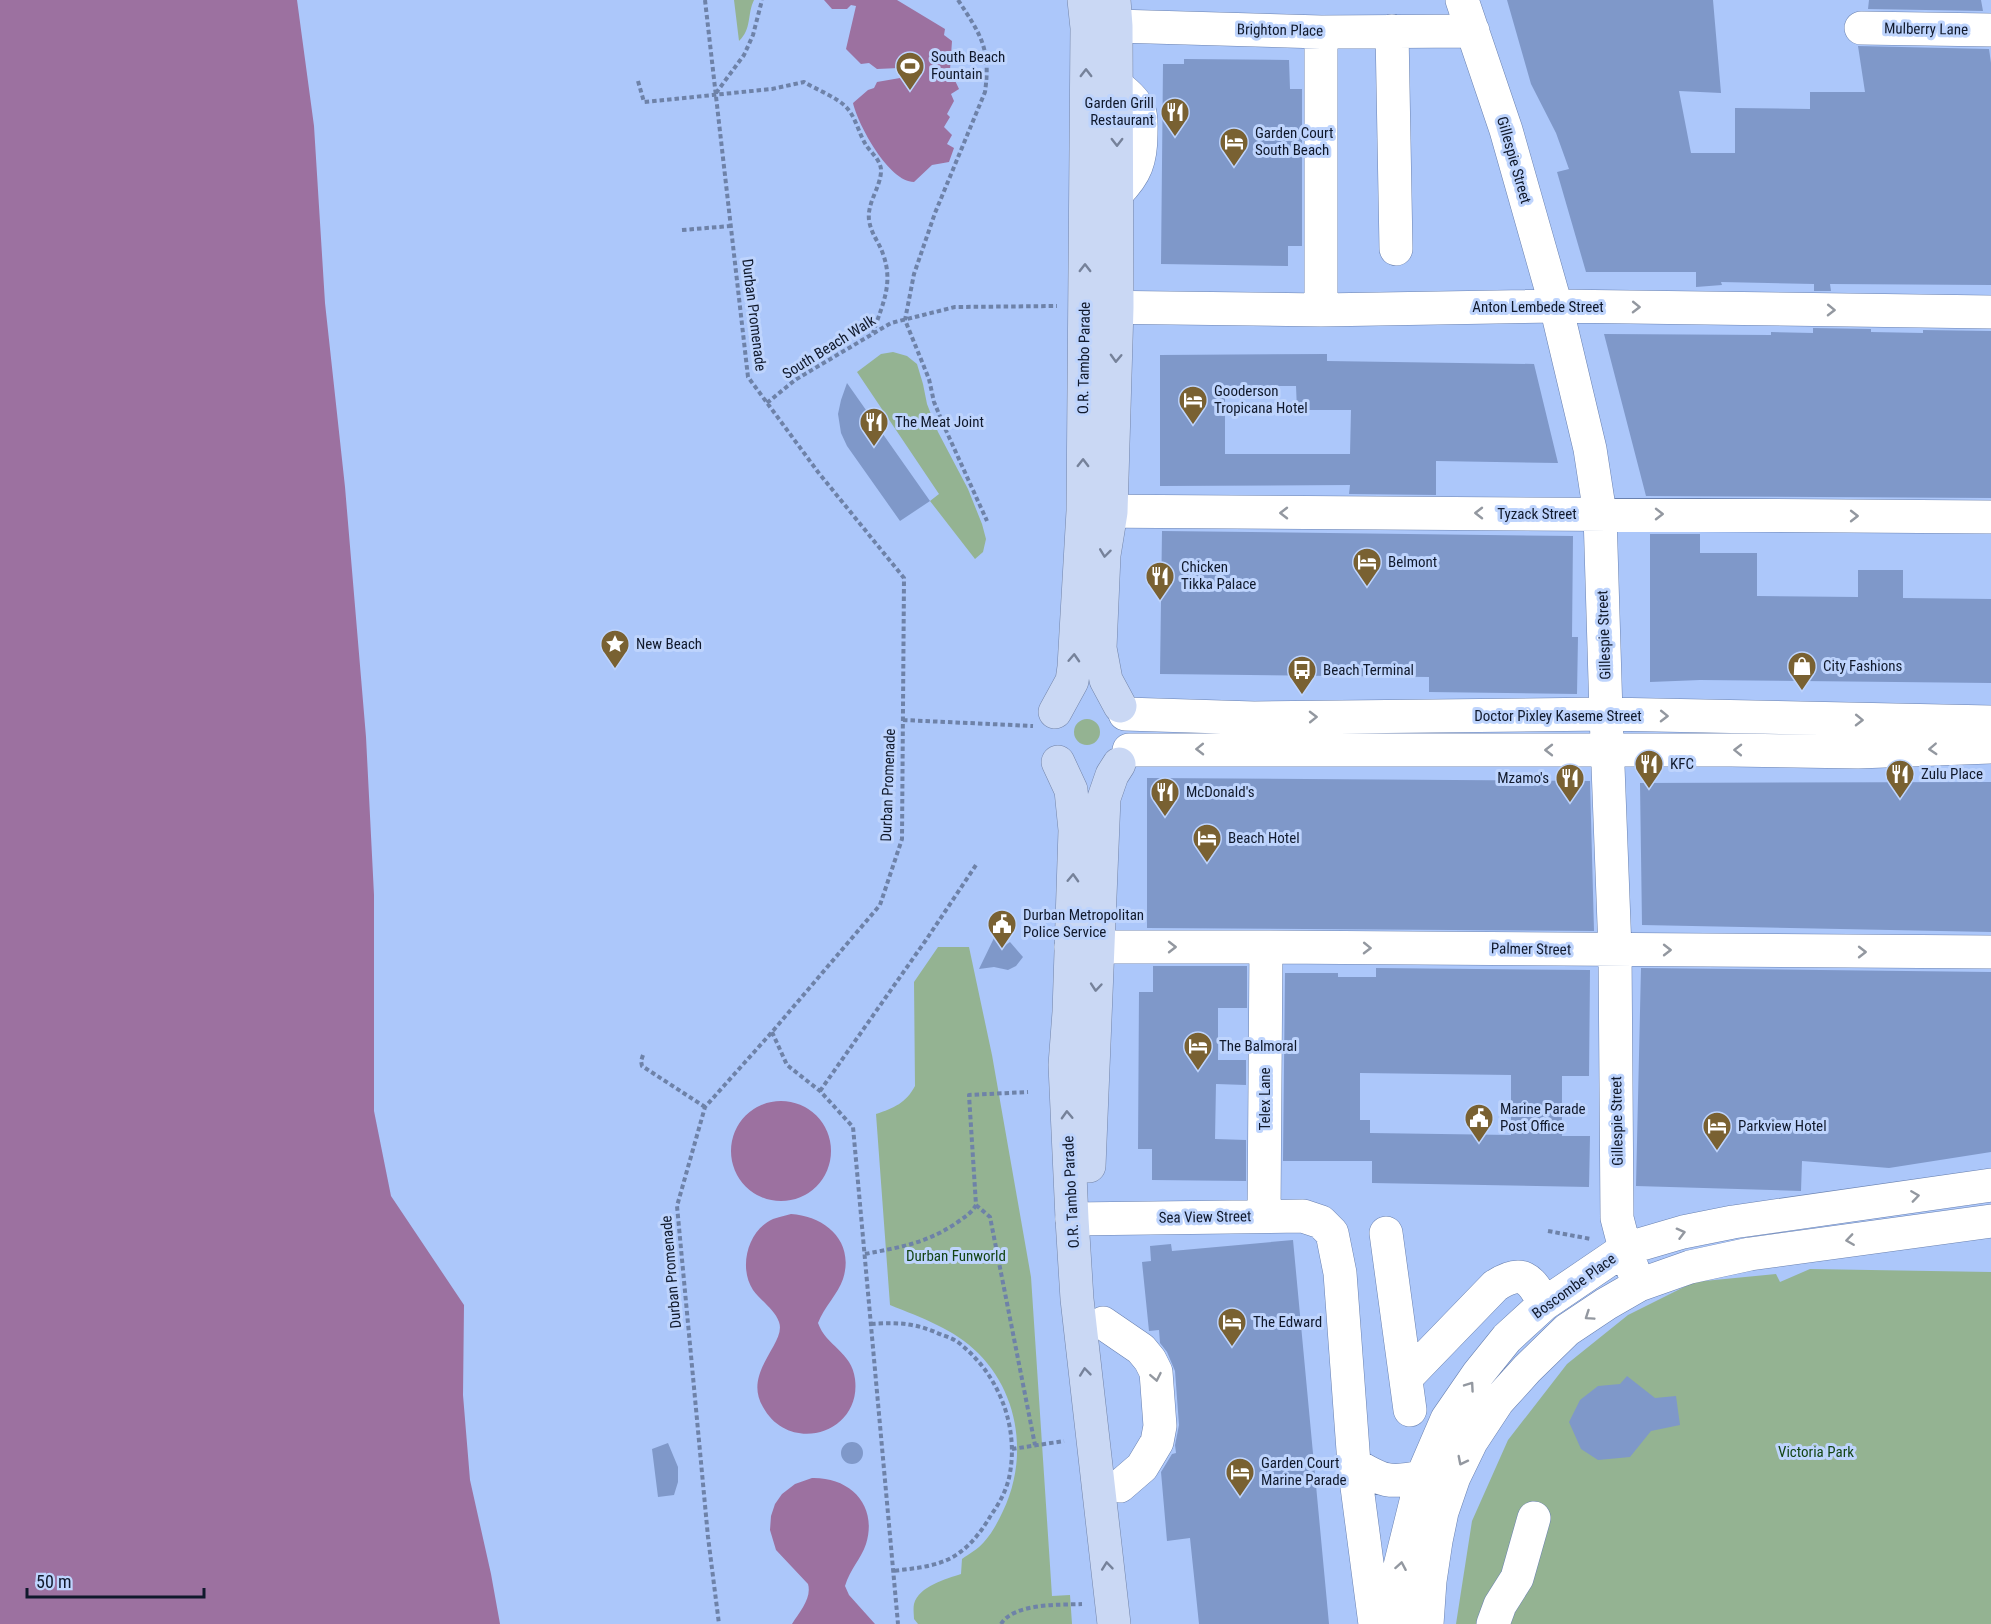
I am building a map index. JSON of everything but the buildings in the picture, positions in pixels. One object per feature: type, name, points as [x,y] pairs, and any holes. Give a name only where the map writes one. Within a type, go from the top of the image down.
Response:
[{"type":"main road","name":"O.R. Tambo Parade","points":[[1085,947],[1071,790],[1049,743],[1052,720],[1072,681],[1097,512],[1118,307],[1116,86],[1100,13]]},
{"type":"main road","name":"O.R. Tambo Parade","points":[[1100,13],[1085,307],[1097,512],[1104,555],[1100,648],[1106,680],[1129,720],[1132,736],[1124,757],[1112,775],[1104,798],[1085,947],[1065,1065],[1081,1219],[1103,1323],[1135,1624]]},
{"type":"main road","points":[[1052,720],[1064,702],[1074,696],[1090,693],[1105,696],[1123,710]]},
{"type":"main road","points":[[1058,762],[1073,773],[1090,777],[1107,773],[1124,757]]},
{"type":"main road","name":"O.R. Tambo Parade","points":[[1081,1219],[1077,1299],[1114,1624]]},
{"type":"street","name":"Gillespie Street","points":[[1462,0],[1506,130],[1556,306],[1590,449],[1600,514],[1615,950],[1617,1218],[1625,1249],[1639,1285]]},
{"type":"street","name":"Brighton Place","points":[[1100,13],[1321,32],[1473,31]]},
{"type":"street","name":"Mulberry Lane","points":[[1861,28],[1991,30]]},
{"type":"street","points":[[1392,31],[1396,249]]},
{"type":"street","points":[[1321,32],[1321,310]]},
{"type":"street","name":"Anton Lembede Street","points":[[1085,307],[1321,310],[1556,306],[1991,312]]},
{"type":"street","name":"Tyzack Street","points":[[1097,512],[1991,517]]},
{"type":"street","name":"Doctor Pixley Kaseme Street","points":[[1123,710],[1254,718],[1606,714],[1991,722]]},
{"type":"street","points":[[1124,757],[1608,750],[1858,753],[1991,747]]},
{"type":"street","name":"Palmer Street","points":[[1085,947],[1991,952]]},
{"type":"street","name":"Telex Lane","points":[[1264,1215],[1266,947]]},
{"type":"street","name":"Boscombe Place","points":[[1396,1624],[1400,1566],[1422,1477],[1447,1419],[1478,1374],[1507,1338],[1544,1304],[1625,1249],[1683,1232],[1733,1222],[1991,1185]]},
{"type":"street","points":[[1818,1210],[1838,1214],[1892,1218],[1905,1223],[1915,1231]]},
{"type":"street","name":"Sea View Street","points":[[1081,1219],[1264,1215],[1303,1216],[1321,1222],[1332,1233],[1340,1273],[1354,1464]]},
{"type":"street","points":[[1427,1624],[1430,1581],[1442,1512],[1454,1477],[1498,1401],[1567,1330],[1639,1285],[1690,1267],[1750,1254],[1991,1221]]},
{"type":"street","points":[[1386,1233],[1408,1394],[1495,1286],[1507,1278],[1524,1277],[1536,1288],[1544,1304]]},
{"type":"street","points":[[1103,1323],[1142,1349],[1156,1372],[1160,1426],[1157,1442],[1142,1467],[1120,1486]]},
{"type":"street","points":[[1354,1464],[1376,1477],[1388,1480],[1400,1482],[1422,1477]]},
{"type":"street","points":[[1354,1464],[1375,1624]]},
{"type":"street","points":[[1360,1510],[1388,1480]]},
{"type":"street","points":[[1493,1624],[1500,1605],[1517,1578],[1534,1518]]},
{"type":"path","name":"Durban Promenade","points":[[705,0],[748,377],[818,472],[904,578],[902,839],[880,905],[705,1107],[677,1206],[708,1537],[720,1624]]},
{"type":"path","points":[[716,94],[744,55],[753,35],[762,0]]},
{"type":"path","points":[[958,0],[986,50],[988,72],[985,92],[935,213],[914,274],[905,320],[928,379],[934,402],[987,521]]},
{"type":"path","points":[[638,81],[644,102],[772,89],[804,82],[847,108],[866,145],[882,169],[869,218],[872,235],[882,250],[886,262],[888,279],[887,290],[873,333]]},
{"type":"path","points":[[682,230],[731,226]]},
{"type":"path","name":"South Beach Walk","points":[[767,402],[795,380],[891,323],[955,307],[1085,307]]},
{"type":"path","points":[[903,720],[1052,720]]},
{"type":"path","points":[[820,1091],[976,866]]},
{"type":"path","points":[[772,1032],[787,1065],[820,1091],[853,1127],[898,1624]]},
{"type":"path","points":[[643,1055],[640,1060],[642,1066],[705,1107]]},
{"type":"path","points":[[865,1254],[919,1243],[939,1234],[972,1212],[976,1205],[969,1095],[1028,1092]]},
{"type":"path","points":[[976,1205],[990,1217],[1035,1445]]},
{"type":"path","points":[[1548,1231],[1592,1239]]},
{"type":"path","points":[[871,1324],[897,1322],[922,1326],[958,1341],[995,1385],[1004,1405],[1012,1439],[1009,1478],[1000,1501],[981,1531],[959,1553],[936,1564],[893,1571]]},
{"type":"path","points":[[1012,1449],[1064,1441]]},
{"type":"path","points":[[1001,1624],[1013,1612],[1082,1604]]},
{"type":"green space","points":[[734,0],[754,0],[746,32],[739,41]]},
{"type":"green space","points":[[893,352],[907,356],[917,364],[927,404],[938,432],[968,489],[982,524],[986,539],[983,552],[975,559],[930,501],[939,494],[857,372],[881,354]]},
{"type":"green space","points":[[1087,719],[1097,722],[1100,732],[1097,742],[1087,745],[1077,742],[1074,732],[1077,722]]},
{"type":"green space","name":"Durban Funworld","points":[[938,947],[969,947],[992,1055],[1031,1277],[1052,1596],[1070,1595],[1072,1624],[918,1624],[914,1619],[914,1604],[921,1592],[934,1584],[961,1574],[962,1559],[982,1545],[995,1527],[1011,1491],[1016,1470],[1017,1449],[1016,1428],[1003,1388],[978,1353],[948,1331],[890,1305],[876,1114],[899,1104],[908,1097],[915,1086],[914,982]]},
{"type":"green space","name":"Victoria Park","points":[[1810,1269],[1991,1272],[1991,1624],[1456,1624],[1472,1521],[1508,1440],[1567,1364],[1628,1315],[1694,1282],[1776,1274],[1780,1282]]},
{"type":"shaded area","points":[[0,0],[297,0],[314,126],[325,303],[345,487],[366,737],[374,895],[374,1111],[391,1196],[464,1305],[463,1395],[470,1480],[500,1624],[0,1624]]},
{"type":"shaded area","name":"South Beach Fountain","points":[[824,0],[897,0],[945,29],[944,35],[952,41],[950,70],[959,89],[951,94],[954,101],[947,114],[950,117],[944,127],[952,135],[947,144],[954,148],[949,162],[932,165],[914,182],[904,180],[885,163],[861,125],[853,103],[868,90],[874,88],[877,82],[900,78],[899,68],[877,69],[869,63],[861,64],[846,49],[856,6],[851,5],[847,9],[832,9]]},
{"type":"shaded area","points":[[781,1101],[800,1105],[816,1116],[827,1132],[831,1151],[827,1170],[816,1186],[800,1197],[781,1201],[762,1197],[746,1186],[735,1170],[731,1151],[735,1132],[746,1116],[762,1105]]},
{"type":"shaded area","points":[[791,1214],[826,1225],[841,1242],[846,1265],[843,1279],[818,1323],[827,1338],[849,1362],[855,1379],[854,1398],[847,1413],[836,1425],[821,1432],[805,1434],[789,1431],[775,1422],[763,1407],[758,1394],[761,1370],[780,1330],[774,1313],[753,1290],[746,1271],[748,1250],[757,1232],[773,1219]]},
{"type":"shaded area","points":[[812,1478],[838,1482],[858,1496],[864,1506],[869,1530],[866,1544],[845,1586],[849,1595],[875,1624],[792,1624],[807,1599],[809,1589],[808,1584],[776,1550],[770,1530],[771,1516],[782,1494],[795,1484]]},
{"type":"place","name":"South Beach Fountain","points":[[910,92]]},
{"type":"place","name":"Garden Grill Restaurant","points":[[1175,138]]},
{"type":"place","name":"Garden Court South Beach","points":[[1234,168]]},
{"type":"place","name":"Gooderson Tropicana Hotel","points":[[1193,426]]},
{"type":"place","name":"The Meat Joint","points":[[874,448]]},
{"type":"place","name":"Belmont","points":[[1367,588]]},
{"type":"place","name":"Chicken Tikka Palace","points":[[1160,602]]},
{"type":"place","name":"New Beach","points":[[615,670]]},
{"type":"place","name":"City Fashions","points":[[1802,692]]},
{"type":"place","name":"Beach Terminal","points":[[1302,696]]},
{"type":"place","name":"KFC","points":[[1649,790]]},
{"type":"place","name":"Zulu Place","points":[[1900,800]]},
{"type":"place","name":"Mzamo's","points":[[1570,804]]},
{"type":"place","name":"McDonald's","points":[[1165,818]]},
{"type":"place","name":"Beach Hotel","points":[[1207,864]]},
{"type":"place","name":"Durban Metropolitan Police Service","points":[[1002,950]]},
{"type":"place","name":"The Balmoral","points":[[1198,1072]]},
{"type":"place","name":"Marine Parade Post Office","points":[[1479,1144]]},
{"type":"place","name":"Parkview Hotel","points":[[1717,1152]]},
{"type":"place","name":"The Edward","points":[[1232,1348]]},
{"type":"place","name":"Garden Court Marine Parade","points":[[1240,1498]]}]
